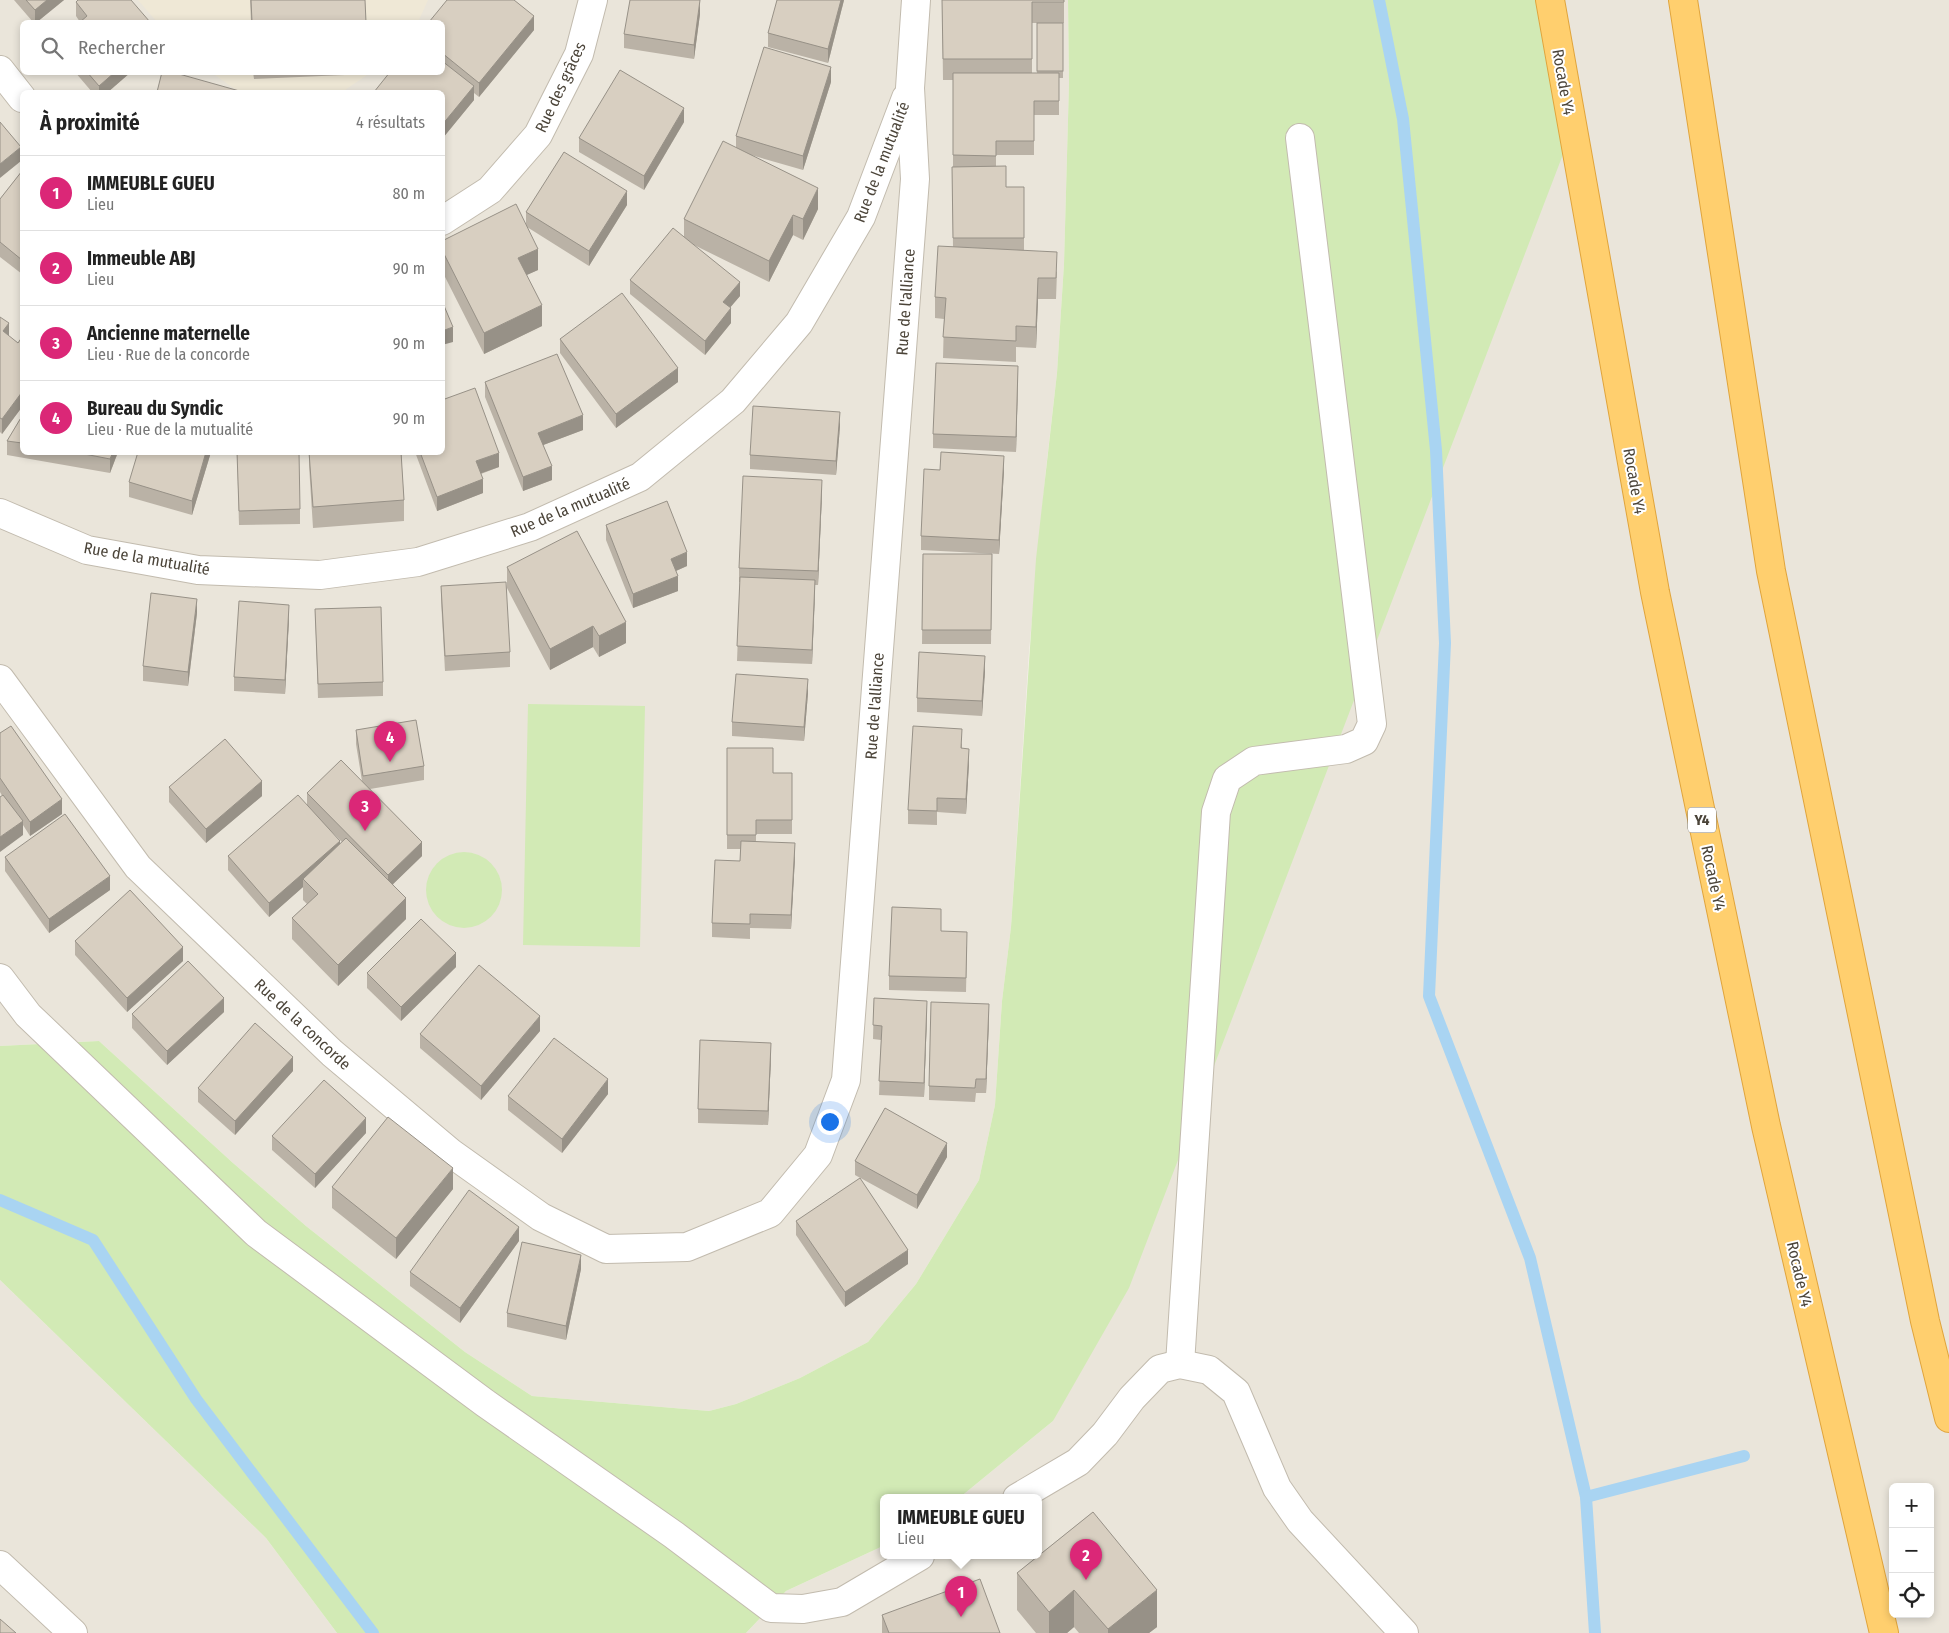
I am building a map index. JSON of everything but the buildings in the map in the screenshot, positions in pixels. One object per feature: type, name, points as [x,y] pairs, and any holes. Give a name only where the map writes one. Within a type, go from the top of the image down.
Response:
[{"type":"highway","name":"Rocade Y4","points":[[1550,0],[1655,592],[1766,1126],[1884,1633]]},
{"type":"highway","points":[[1683,0],[1771,570],[1925,1321],[1949,1418]]},
{"type":"street","name":"Rue des grâces","points":[[445,219],[490,190],[538,135],[579,54],[593,0]]},
{"type":"street","points":[[910,88],[916,0]]},
{"type":"street","points":[[0,70],[20,95]]},
{"type":"street","name":"Rue de la mutualité","points":[[0,512],[87,550],[198,570],[320,574],[418,562],[530,527],[640,477],[733,401],[799,323],[861,217],[910,88]]},
{"type":"street","name":"Rue de l'alliance","points":[[687,1248],[770,1213],[818,1155],[846,1080],[914,179],[910,88]]},
{"type":"street","points":[[1180,1364],[1216,812],[1227,779],[1254,761],[1346,749],[1364,741],[1372,724],[1300,138]]},
{"type":"street","name":"Rue de la concorde","points":[[0,680],[138,867],[332,1053],[451,1153],[541,1217],[606,1249],[687,1248]]},
{"type":"street","points":[[0,978],[28,1015],[256,1233],[485,1403],[674,1535],[771,1608],[804,1610],[842,1602],[915,1559]]},
{"type":"street","points":[[1025,1494],[1078,1462],[1105,1434],[1132,1398],[1160,1369],[1180,1364],[1209,1370],[1236,1392],[1277,1488],[1300,1522],[1404,1633]]},
{"type":"street","points":[[0,1566],[73,1633]]},
{"type":"shaded area","points":[[0,0],[1068,0],[1069,83],[1064,264],[1057,373],[1029,652],[1011,927],[1002,1001],[995,1105],[979,1180],[916,1284],[868,1342],[800,1378],[736,1404],[709,1411],[532,1396],[465,1352],[306,1226],[233,1163],[99,1041],[0,1046]]},
{"type":"shaded area","points":[[138,0],[428,0],[419,20],[155,20]]},
{"type":"shaded area","points":[[1563,0],[1949,0],[1949,1633],[746,1633],[786,1591],[880,1547],[880,1559],[1042,1559],[1042,1494],[964,1494],[1053,1421]]},
{"type":"shaded area","points":[[215,75],[367,75],[345,90],[236,90]]},
{"type":"shaded area","points":[[0,1280],[266,1538],[337,1633],[0,1633]]},
{"type":"green space","points":[[1068,0],[1563,0],[1575,123],[1129,1288],[1053,1421],[964,1494],[880,1494],[880,1547],[786,1591],[746,1633],[337,1633],[266,1538],[0,1280],[0,1046],[99,1041],[233,1163],[306,1226],[465,1352],[532,1396],[709,1411],[736,1404],[800,1378],[868,1342],[916,1284],[979,1180],[995,1105],[1002,1001],[1011,927],[1036,559],[1057,373],[1064,264],[1069,83]]},
{"type":"green space","points":[[528,704],[645,706],[640,947],[523,945]]},
{"type":"green space","points":[[464,852],[478,855],[491,863],[499,876],[502,890],[499,904],[491,917],[478,925],[464,928],[450,925],[437,917],[429,904],[426,890],[429,876],[437,863],[450,855]]},
{"type":"waterway","points":[[1379,0],[1403,119],[1436,450],[1445,643],[1429,996],[1530,1258],[1586,1497],[1595,1633]]},
{"type":"waterway","points":[[0,1200],[93,1240],[196,1399],[373,1633]]},
{"type":"waterway","points":[[1586,1497],[1744,1456]]},
{"type":"place","name":"Bureau du Syndic","points":[[390,762]]},
{"type":"place","name":"Ancienne maternelle","points":[[365,831]]},
{"type":"place","name":"Immeuble ABJ","points":[[1086,1580]]},
{"type":"place","name":"IMMEUBLE GUEU","points":[[961,1617]]}]
